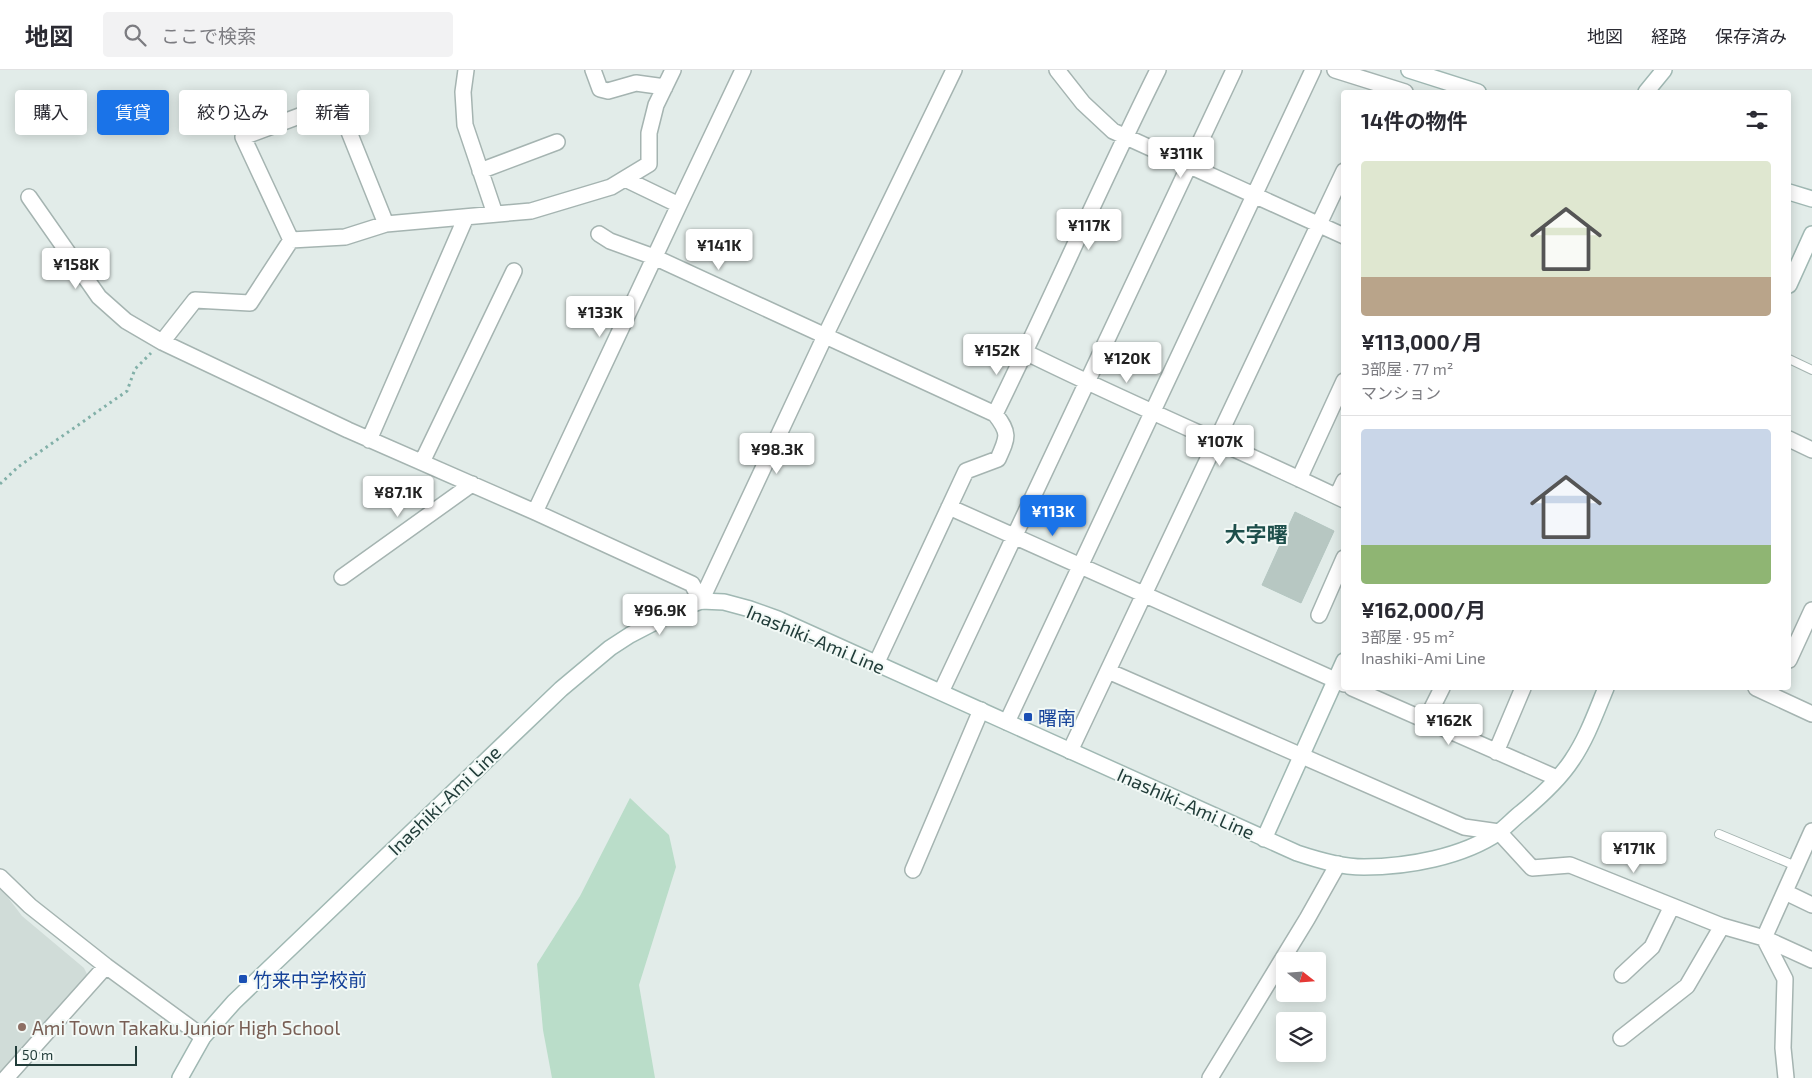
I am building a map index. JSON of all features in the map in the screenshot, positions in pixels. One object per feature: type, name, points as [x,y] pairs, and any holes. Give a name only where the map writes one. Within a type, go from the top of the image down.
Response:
[{"type":"street","points":[[466,70],[463,92],[465,125],[495,214]]},
{"type":"street","points":[[594,70],[600,89],[608,91],[636,83],[665,87]]},
{"type":"street","points":[[291,240],[345,237],[386,224],[531,211],[611,187],[649,164],[649,133],[656,104],[673,70]]},
{"type":"street","points":[[535,512],[743,70]]},
{"type":"street","points":[[701,601],[825,336],[954,70]]},
{"type":"street","points":[[1057,70],[1083,104],[1113,131],[1341,235]]},
{"type":"street","points":[[995,414],[1158,70]]},
{"type":"street","points":[[941,692],[1234,70]]},
{"type":"street","points":[[1006,722],[1313,70]]},
{"type":"street","points":[[1335,70],[1382,89]]},
{"type":"street","points":[[1409,70],[1472,90]]},
{"type":"street","points":[[1648,90],[1664,70]]},
{"type":"street","points":[[291,240],[243,137],[337,102],[386,224]]},
{"type":"street","points":[[480,171],[557,142]]},
{"type":"street","points":[[1070,751],[1341,177]]},
{"type":"street","points":[[625,179],[679,205]]},
{"type":"street","points":[[1791,193],[1812,199]]},
{"type":"street","points":[[29,197],[99,296],[126,321],[162,342],[369,440],[535,512],[692,584],[701,601]]},
{"type":"street","points":[[369,440],[466,217]]},
{"type":"street","points":[[599,234],[610,241],[654,257],[995,414],[1005,427],[1005,442],[998,459],[966,471],[876,664]]},
{"type":"street","points":[[1791,281],[1812,234]]},
{"type":"street","points":[[162,342],[195,300],[250,303],[291,240]]},
{"type":"street","points":[[422,462],[514,271]]},
{"type":"street","points":[[1025,352],[1086,383],[1217,440],[1340,498]]},
{"type":"street","points":[[1299,478],[1341,387]]},
{"type":"street","points":[[1791,440],[1812,450]]},
{"type":"street","points":[[342,577],[472,484]]},
{"type":"street","points":[[949,507],[1339,682]]},
{"type":"street","points":[[1319,615],[1341,565]]},
{"type":"street","name":"Inashiki-Ami Line","points":[[180,1078],[203,1037],[234,1002],[561,688],[630,634],[680,609],[701,601],[724,602],[750,608],[778,619],[1264,839],[1301,756],[1339,682]]},
{"type":"street","points":[[1791,656],[1812,610]]},
{"type":"street","points":[[1108,671],[1464,827],[1498,832],[1532,868],[1570,865],[1722,926],[1764,938],[1812,960]]},
{"type":"street","points":[[1357,690],[1557,778]]},
{"type":"street","points":[[1426,720],[1441,690]]},
{"type":"street","points":[[1496,752],[1522,690]]},
{"type":"street","points":[[1264,839],[1297,853],[1338,864],[1363,867],[1390,866],[1463,851],[1498,832],[1539,798],[1557,778],[1576,752],[1605,690]]},
{"type":"street","points":[[1774,691],[1812,714]]},
{"type":"street","points":[[913,870],[981,710]]},
{"type":"street","points":[[1764,938],[1796,866],[1808,850],[1812,831]]},
{"type":"street","points":[[1210,1078],[1307,919],[1338,864]]},
{"type":"street","points":[[0,877],[30,906],[106,966],[203,1037]]},
{"type":"street","points":[[1785,892],[1812,905]]},
{"type":"street","points":[[1622,975],[1652,946],[1672,906]]},
{"type":"street","points":[[1621,1038],[1687,986],[1722,926]]},
{"type":"street","points":[[1764,938],[1786,979],[1782,1048],[1786,1078]]},
{"type":"street","points":[[6,1078],[106,966]]},
{"type":"lane","points":[[1791,361],[1812,370]]},
{"type":"lane","points":[[1719,834],[1796,866]]},
{"type":"path","points":[[0,484],[18,467],[127,391],[135,369],[162,342]]},
{"type":"shaded area","name":"Ami Town Takaku Junior High School","points":[[0,887],[22,916],[84,968],[89,978],[0,1076]]},
{"type":"green space","points":[[630,798],[669,835],[676,867],[639,985],[655,1078],[552,1078],[543,1030],[537,964],[580,896]]},
{"type":"building","points":[[1295,512],[1334,531],[1301,603],[1262,585]]},
{"type":"place","name":"曙南","points":[[1028,717]]},
{"type":"place","name":"竹来中学校前","points":[[243,979]]},
{"type":"place","name":"Ami Town Takaku Junior High School","points":[[22,1027]]},
{"type":"district","name":"大字曙","points":[[1256,533]]}]
